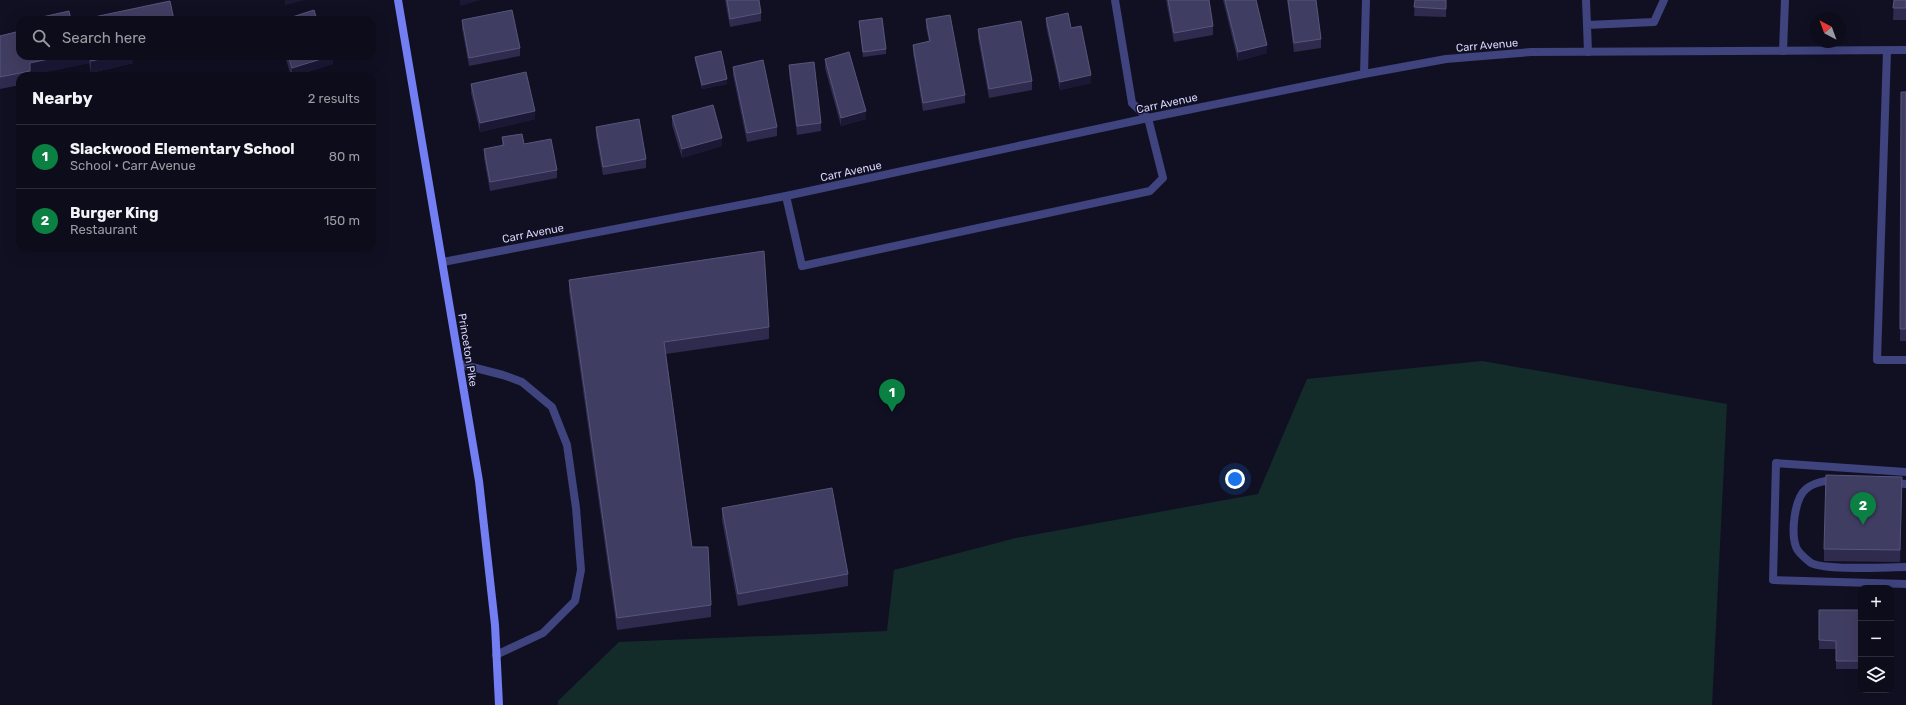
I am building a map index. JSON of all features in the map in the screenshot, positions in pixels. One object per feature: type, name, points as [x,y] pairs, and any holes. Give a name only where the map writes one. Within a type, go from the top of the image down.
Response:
[{"type":"main road","name":"Princeton Pike","points":[[398,0],[479,481],[496,655],[499,705]]},
{"type":"street","points":[[786,196],[802,266],[1150,191],[1163,178],[1148,118],[1132,103],[1115,0]]},
{"type":"street","points":[[1364,74],[1366,0]]},
{"type":"street","points":[[1586,0],[1588,52]]},
{"type":"street","points":[[1587,25],[1654,22],[1664,0]]},
{"type":"street","points":[[1783,51],[1785,0]]},
{"type":"street","points":[[1887,50],[1877,360],[1906,360]]},
{"type":"street","name":"Carr Avenue","points":[[443,262],[786,196],[1148,118],[1364,74],[1446,59],[1531,52],[1906,50]]},
{"type":"street","points":[[460,364],[503,375],[522,382],[552,407],[567,445],[576,508],[581,570],[575,601],[543,634],[496,655]]},
{"type":"street","points":[[1906,472],[1776,463],[1773,580],[1906,584]]},
{"type":"street","points":[[1845,481],[1830,480],[1815,484],[1806,489],[1795,510],[1794,536],[1796,548],[1812,563],[1822,565],[1834,567],[1906,567]]},
{"type":"street","points":[[1883,483],[1906,484]]},
{"type":"green space","points":[[1482,361],[1727,404],[1712,705],[558,705],[558,701],[619,642],[887,631],[894,570],[1016,538],[1258,494],[1307,379]]},
{"type":"building","points":[[727,0],[759,0],[761,13],[730,19]]},
{"type":"building","points":[[1168,0],[1209,0],[1213,26],[1174,33]]},
{"type":"building","points":[[1225,0],[1256,0],[1267,45],[1238,52]]},
{"type":"building","points":[[1288,0],[1316,0],[1321,39],[1294,43]]},
{"type":"building","points":[[1415,0],[1446,0],[1446,9],[1414,7]]},
{"type":"building","points":[[1894,0],[1906,0],[1906,8],[1893,8]]},
{"type":"building","points":[[170,1],[173,16],[99,16]]},
{"type":"building","points":[[314,10],[316,16],[295,16]]},
{"type":"building","points":[[512,10],[520,48],[469,58],[462,20]]},
{"type":"building","points":[[69,11],[70,16],[47,16]]},
{"type":"building","points":[[1068,13],[1071,28],[1081,26],[1091,75],[1060,82],[1046,18]]},
{"type":"building","points":[[950,15],[965,95],[923,103],[913,45],[930,41],[926,19]]},
{"type":"building","points":[[882,18],[886,49],[863,52],[859,21]]},
{"type":"building","points":[[1021,21],[1032,81],[989,89],[978,29]]},
{"type":"building","points":[[16,32],[16,60],[44,60],[30,63],[30,71],[16,72],[16,74],[0,77],[0,36]]},
{"type":"building","points":[[721,51],[727,79],[702,85],[695,57]]},
{"type":"building","points":[[849,52],[866,111],[841,118],[825,59]]},
{"type":"building","points":[[289,60],[318,60],[292,68]]},
{"type":"building","points":[[763,60],[777,127],[747,133],[733,67]]},
{"type":"building","points":[[814,62],[821,123],[797,126],[789,65]]},
{"type":"building","points":[[526,72],[535,111],[480,123],[471,84]]},
{"type":"building","points":[[1901,92],[1906,92],[1906,329],[1900,329]]},
{"type":"building","points":[[713,105],[722,138],[682,149],[672,116]]},
{"type":"building","points":[[639,119],[646,159],[603,167],[596,127]]},
{"type":"building","points":[[522,134],[524,144],[551,139],[557,170],[490,182],[484,149],[504,145],[502,137]]},
{"type":"building","points":[[764,251],[769,327],[664,342],[692,547],[708,547],[711,605],[617,618],[569,280]]},
{"type":"building","points":[[1826,475],[1902,477],[1900,550],[1824,549]]},
{"type":"building","points":[[832,488],[848,574],[738,594],[722,508]]},
{"type":"building","points":[[1819,610],[1858,610],[1858,661],[1836,661],[1836,641],[1819,640]]},
{"type":"place","name":"Slackwood Elementary School","points":[[892,412]]},
{"type":"place","name":"Burger King","points":[[1863,525]]}]
